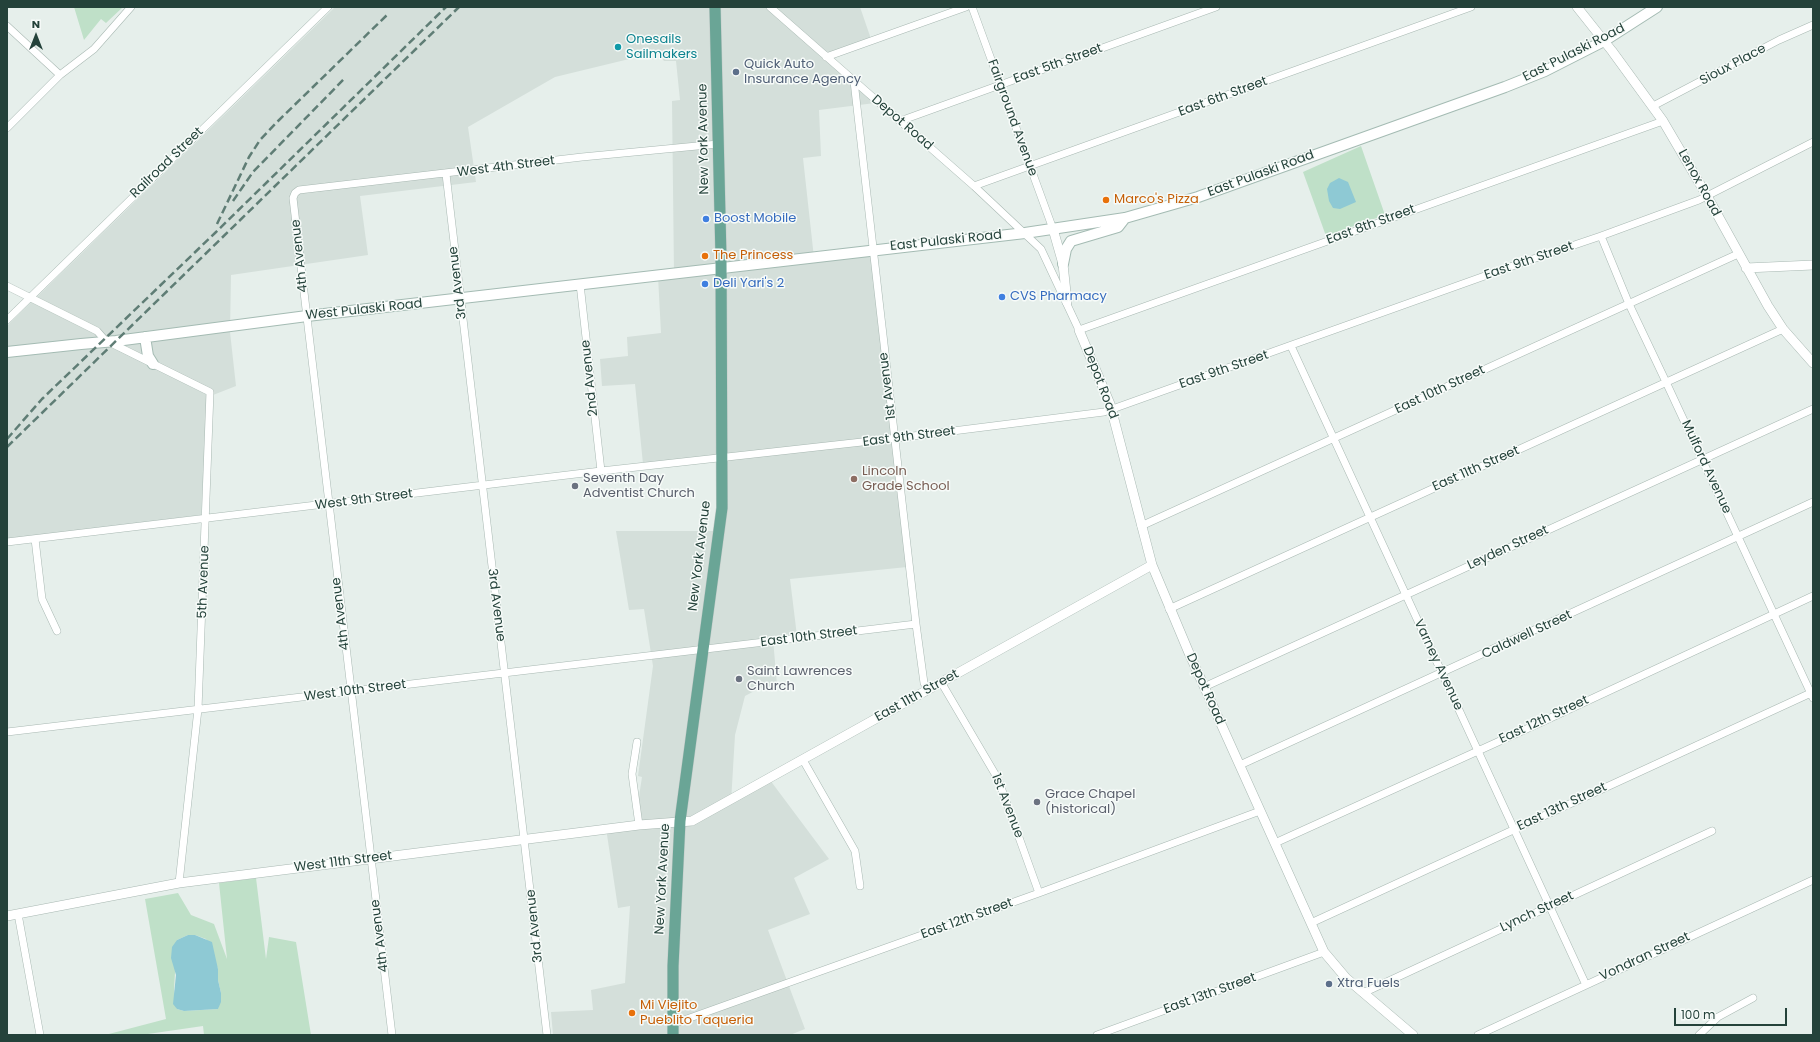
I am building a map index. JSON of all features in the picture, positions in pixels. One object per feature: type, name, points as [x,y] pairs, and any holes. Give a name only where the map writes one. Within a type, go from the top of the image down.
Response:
[{"type":"main road","name":"New York Avenue","points":[[673,1030],[672,966],[680,821],[722,508],[721,268],[715,7]]},
{"type":"main road","name":"East Pulaski Road","points":[[721,268],[873,249],[1025,233],[1125,218],[1198,197],[1505,87],[1545,71],[1604,41],[1657,7]]},
{"type":"main road","points":[[1063,264],[1066,249],[1071,241],[1118,226],[1125,218]]},
{"type":"main road","name":"West Pulaski Road","points":[[7,352],[109,342],[307,316],[721,268]]},
{"type":"main road","points":[[145,337],[148,356],[153,364]]},
{"type":"street","points":[[7,128],[60,75],[94,49],[131,7]]},
{"type":"street","name":"Railroad Street","points":[[7,320],[328,7]]},
{"type":"street","name":"Depot Road","points":[[770,7],[974,186],[1041,249],[1067,302],[1112,409],[1152,565],[1169,609],[1324,952],[1346,978],[1413,1035]]},
{"type":"street","points":[[826,57],[966,7]]},
{"type":"street","name":"Fairground Avenue","points":[[972,7],[1053,229]]},
{"type":"street","name":"East 5th Street","points":[[900,121],[1216,7]]},
{"type":"street","name":"East 6th Street","points":[[974,186],[1471,7]]},
{"type":"street","name":"Lenox Road","points":[[1577,7],[1663,121],[1782,329],[1813,363]]},
{"type":"street","name":"Sioux Place","points":[[1653,106],[1779,40],[1813,25]]},
{"type":"street","points":[[7,26],[60,75]]},
{"type":"street","name":"1st Avenue","points":[[854,81],[916,624],[924,683],[928,689]]},
{"type":"street","name":"East 8th Street","points":[[1079,330],[1663,121]]},
{"type":"street","name":"East 9th Street","points":[[721,458],[1097,413],[1112,409],[1601,236],[1707,196],[1813,142]]},
{"type":"street","name":"West 4th Street","points":[[294,193],[299,190],[582,157],[718,144]]},
{"type":"street","name":"3rd Avenue","points":[[446,174],[547,1035]]},
{"type":"street","name":"4th Avenue","points":[[294,193],[293,198],[350,692],[392,1035]]},
{"type":"street","name":"Depot Road","points":[[1053,229],[1063,264],[1067,302]]},
{"type":"street","name":"Mulford Avenue","points":[[1601,236],[1629,304],[1812,694]]},
{"type":"street","name":"East 10th Street","points":[[1141,526],[1738,254]]},
{"type":"street","points":[[1746,268],[1813,265]]},
{"type":"street","name":"2nd Avenue","points":[[580,284],[601,471]]},
{"type":"street","name":"5th Avenue","points":[[7,286],[97,331],[109,342],[210,392],[198,709],[179,883]]},
{"type":"street","name":"East 11th Street","points":[[1169,609],[1782,329]]},
{"type":"street","name":"Varney Avenue","points":[[1291,346],[1586,985]]},
{"type":"street","name":"Leyden Street","points":[[1204,687],[1813,409]]},
{"type":"street","name":"West 9th Street","points":[[7,542],[721,458]]},
{"type":"street","name":"Caldwell Street","points":[[1240,765],[1442,674],[1813,502]]},
{"type":"street","points":[[35,539],[42,599],[57,631]]},
{"type":"street","name":"East 11th Street","points":[[680,821],[698,818],[1152,565]]},
{"type":"street","name":"East 12th Street","points":[[1275,843],[1813,596]]},
{"type":"street","name":"East 10th Street","points":[[702,650],[916,624]]},
{"type":"street","name":"West 10th Street","points":[[7,732],[702,650]]},
{"type":"street","name":"1st Avenue","points":[[941,682],[998,779],[1039,893]]},
{"type":"street","name":"East 13th Street","points":[[1311,923],[1812,694]]},
{"type":"street","points":[[636,742],[632,774],[639,825]]},
{"type":"street","points":[[803,760],[855,851],[860,886]]},
{"type":"street","name":"East 12th Street","points":[[673,1030],[1260,810]]},
{"type":"street","name":"West 11th Street","points":[[7,916],[179,883],[680,821]]},
{"type":"street","name":"Lynch Street","points":[[1363,993],[1712,831]]},
{"type":"street","name":"Vondran Street","points":[[1478,1035],[1813,880]]},
{"type":"street","points":[[18,914],[40,1035]]},
{"type":"street","name":"East 13th Street","points":[[1097,1035],[1324,952]]},
{"type":"street","points":[[1699,1035],[1718,1017],[1753,998]]},
{"type":"shaded area","points":[[335,7],[860,7],[871,39],[824,57],[875,103],[819,110],[821,156],[803,158],[814,258],[872,250],[907,567],[790,579],[797,636],[773,639],[777,685],[760,688],[745,696],[735,735],[731,802],[770,780],[829,859],[794,878],[810,914],[768,930],[805,1029],[790,1035],[553,1035],[551,1012],[593,1010],[591,990],[625,983],[630,906],[618,908],[606,828],[640,823],[638,803],[642,777],[638,776],[653,666],[644,609],[629,610],[616,531],[717,531],[720,457],[643,464],[635,384],[602,386],[600,359],[628,356],[627,337],[661,333],[658,276],[674,274],[672,101],[680,100],[676,61],[664,61],[658,52],[555,77],[468,127],[476,182],[360,196],[368,255],[231,275],[230,332],[236,386],[208,397],[201,515],[7,539],[7,326]]},
{"type":"green space","points":[[74,7],[123,7],[106,23],[101,19],[84,40]]},
{"type":"green space","points":[[1361,146],[1385,215],[1326,236],[1303,172]]},
{"type":"green space","points":[[256,878],[266,959],[269,937],[296,942],[311,1035],[204,1035],[203,1026],[141,1035],[105,1035],[166,1019],[145,899],[178,893],[191,915],[214,924],[227,959],[219,883]],"holes":[[[188,935],[195,935],[206,939],[218,969],[218,980],[221,993],[218,1009],[184,1011],[177,1009],[174,989],[177,940]]]},
{"type":"water","points":[[1339,178],[1348,182],[1356,202],[1340,209],[1333,208],[1329,201],[1327,189],[1330,183]]},
{"type":"water","points":[[188,935],[195,935],[212,942],[218,969],[218,980],[221,993],[221,1002],[218,1009],[184,1011],[177,1009],[173,1004],[176,975],[171,958],[172,947],[177,940]]},
{"type":"railway","points":[[7,439],[42,399],[215,233],[446,7]]},
{"type":"railway","points":[[7,447],[459,7]]},
{"type":"railway","points":[[217,224],[249,157],[260,140],[388,14]]},
{"type":"railway","points":[[233,201],[253,172],[344,79]]},
{"type":"place","name":"Onesails Sailmakers","points":[[618,47]]},
{"type":"place","name":"Quick Auto Insurance Agency","points":[[736,72]]},
{"type":"place","name":"Marco's Pizza","points":[[1106,200]]},
{"type":"place","name":"Boost Mobile","points":[[706,219]]},
{"type":"place","name":"The Princess","points":[[705,256]]},
{"type":"place","name":"Deli Yari's 2","points":[[705,284]]},
{"type":"place","name":"CVS Pharmacy","points":[[1002,297]]},
{"type":"place","name":"Lincoln Grade School","points":[[854,479]]},
{"type":"place","name":"Seventh Day Adventist Church","points":[[575,486]]},
{"type":"place","name":"Saint Lawrences Church","points":[[739,679]]},
{"type":"place","name":"Grace Chapel (historical)","points":[[1037,802]]},
{"type":"place","name":"Xtra Fuels","points":[[1329,984]]},
{"type":"place","name":"Mi Viejito Pueblito Taqueria","points":[[632,1013]]}]
